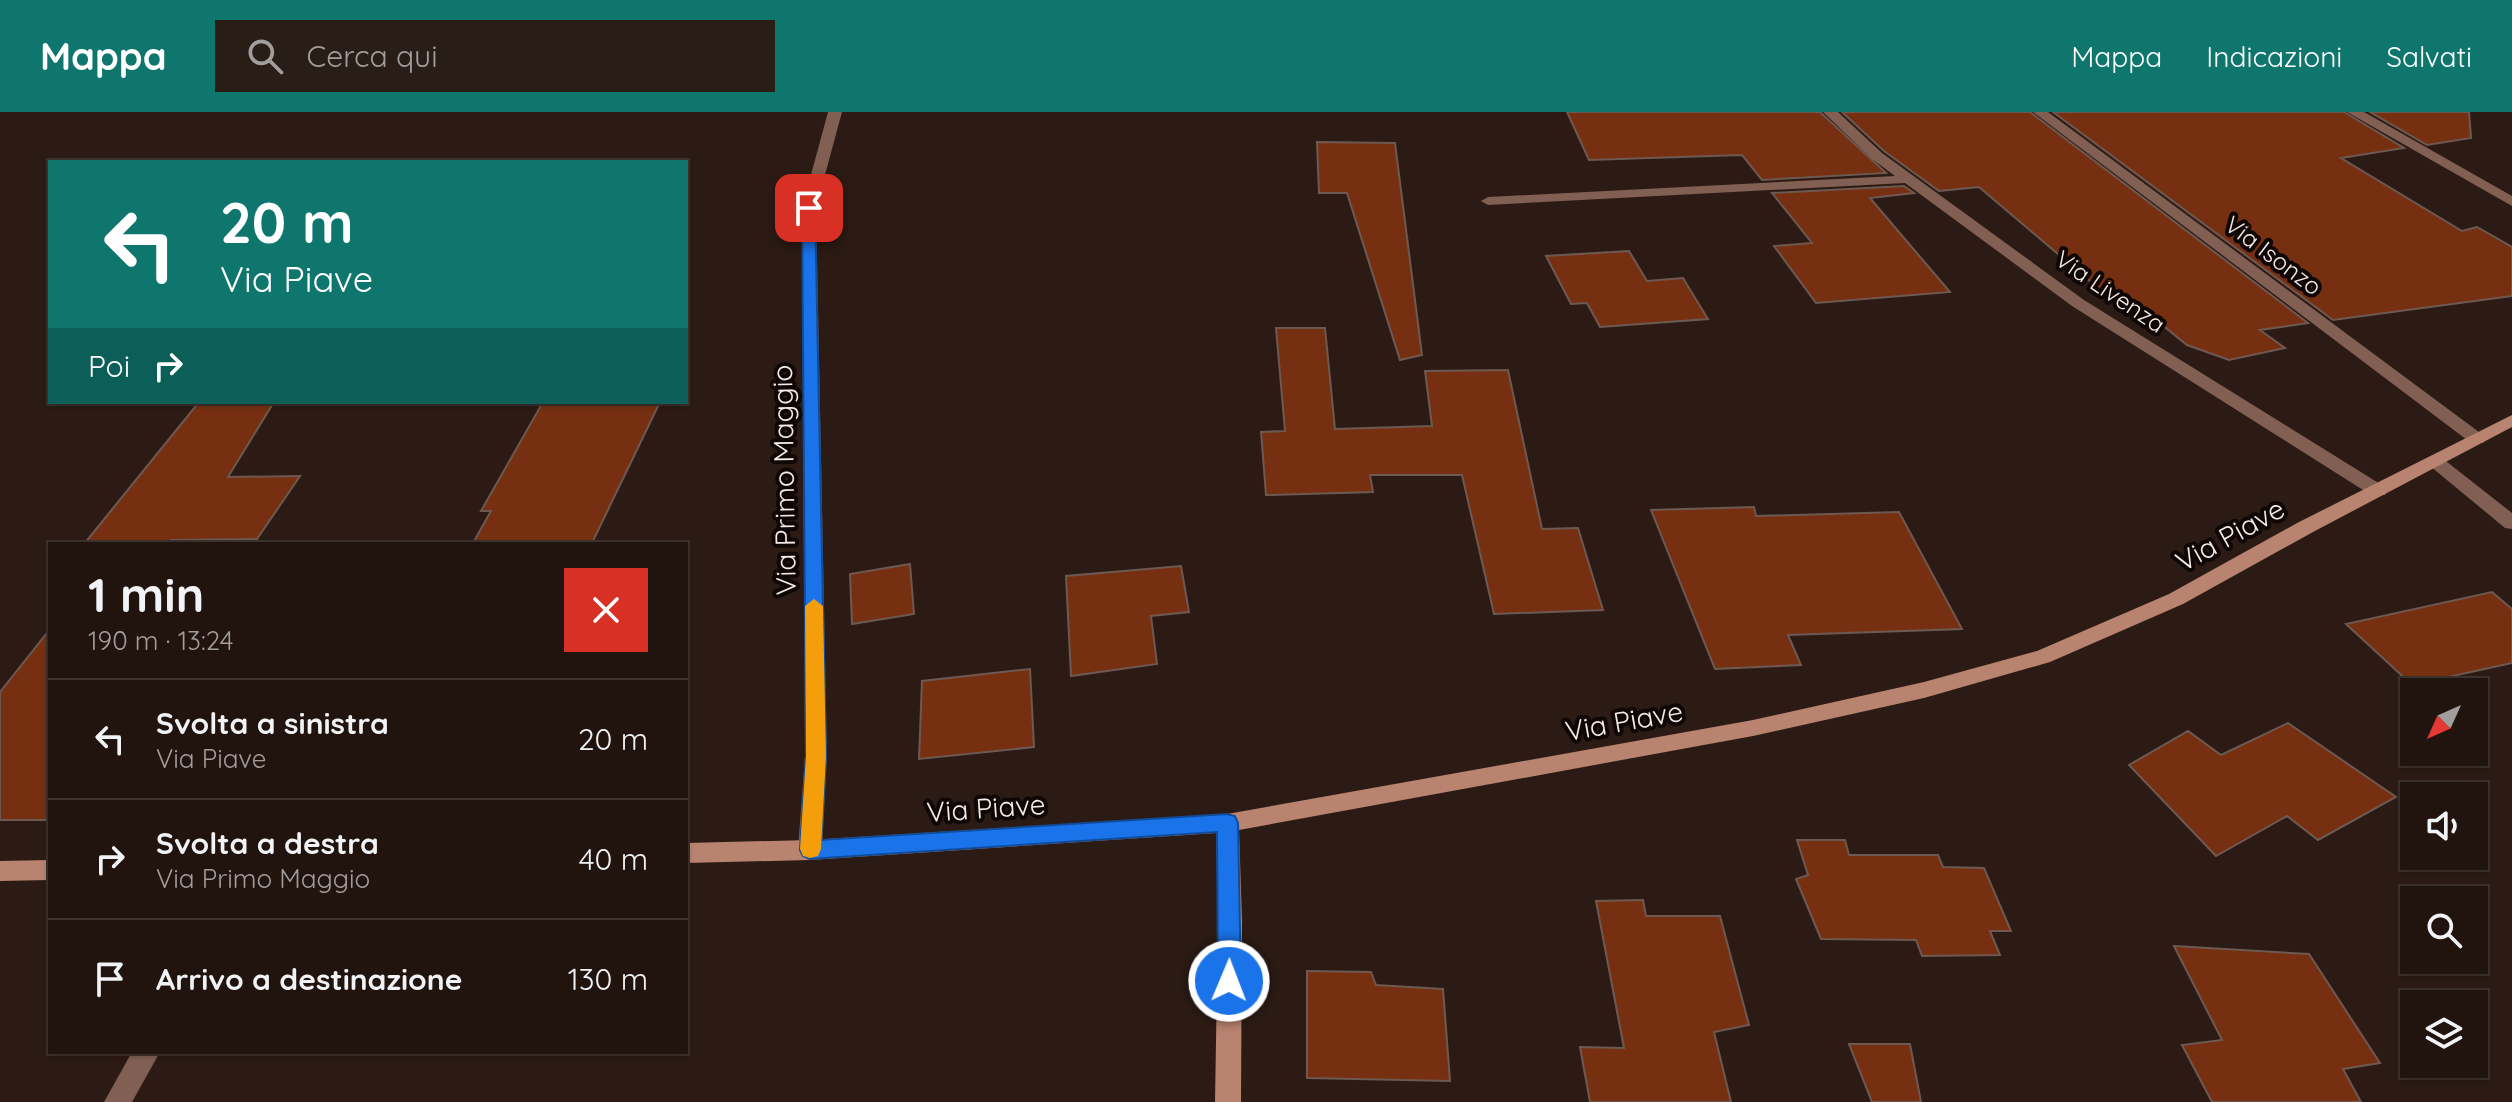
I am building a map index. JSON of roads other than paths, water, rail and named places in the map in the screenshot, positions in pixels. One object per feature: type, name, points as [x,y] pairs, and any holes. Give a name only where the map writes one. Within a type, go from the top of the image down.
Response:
[{"type":"main road","name":"Via Piave","points":[[688,853],[810,850],[1227,823],[1753,728],[1924,690],[2043,657],[2176,599],[2306,527],[2512,420]]},
{"type":"main road","points":[[1227,823],[1230,921],[1228,1102]]},
{"type":"main road","points":[[0,871],[48,870]]},
{"type":"street","name":"Via Primo Maggio","points":[[810,850],[816,756],[809,208],[835,112]]},
{"type":"street","name":"Via Livenza","points":[[1830,112],[1877,156],[2078,303],[2378,491]]},
{"type":"street","name":"Via Isonzo","points":[[2040,112],[2477,439]]},
{"type":"street","points":[[2354,112],[2512,202]]},
{"type":"street","points":[[1488,201],[1909,179]]},
{"type":"street","points":[[2436,462],[2512,523]]},
{"type":"street","points":[[117,1102],[146,1054]]}]
